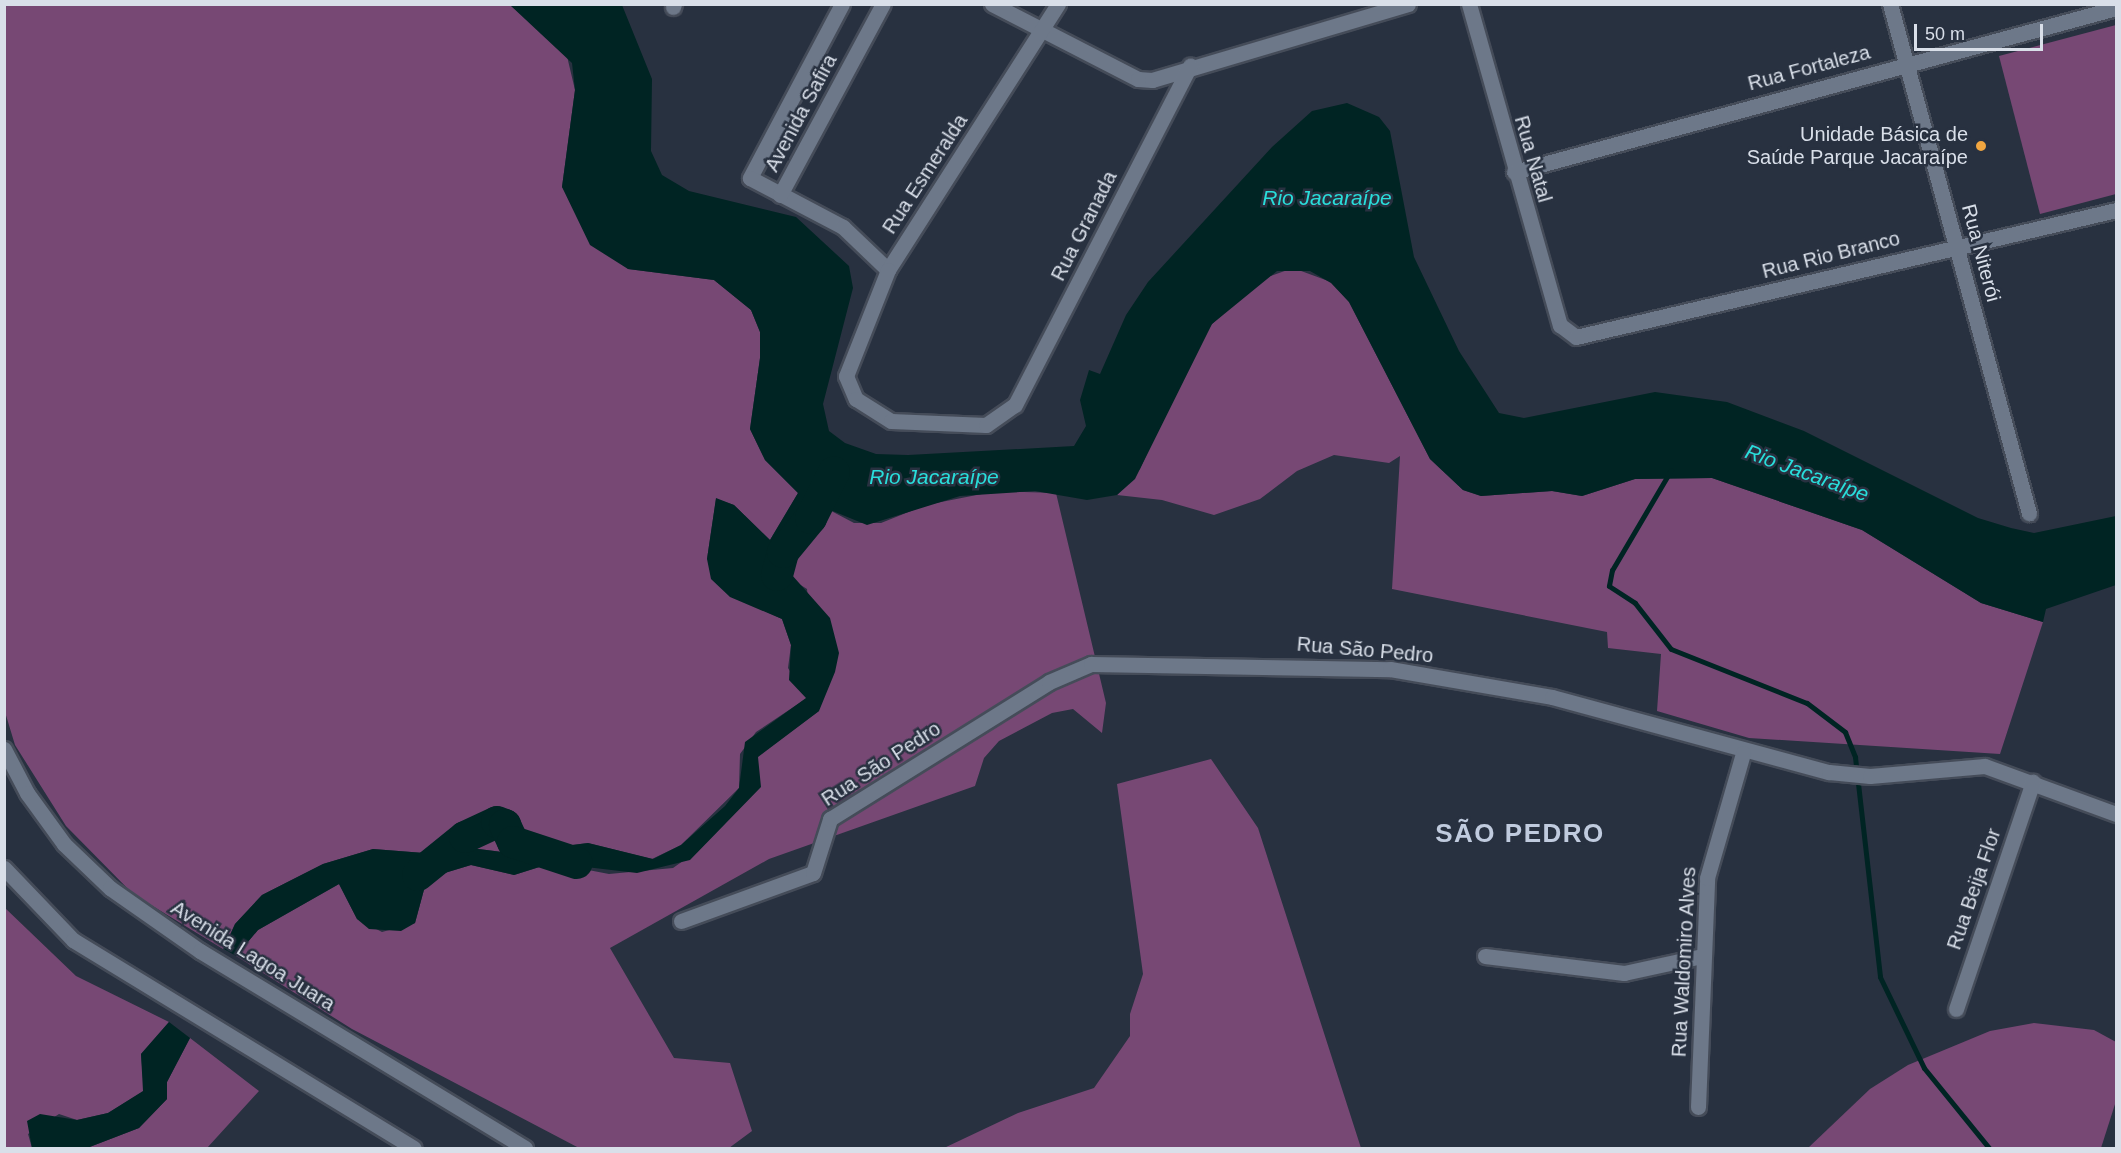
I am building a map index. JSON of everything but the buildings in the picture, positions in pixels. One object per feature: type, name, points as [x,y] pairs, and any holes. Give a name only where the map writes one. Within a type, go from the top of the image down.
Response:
[{"type":"street","name":"Avenida Safira","points":[[842,4],[750,175],[753,183],[780,195],[883,4]]},
{"type":"street","points":[[992,4],[1138,79],[1152,80],[1190,66],[1408,4]]},
{"type":"street","name":"Rua Esmeralda","points":[[846,376],[888,270],[1043,31],[1058,4]]},
{"type":"street","name":"Rua Natal","points":[[1469,4],[1514,172],[1560,325]]},
{"type":"street","name":"Rua Niterói","points":[[1890,4],[1958,245],[2029,513]]},
{"type":"street","name":"Rua Fortaleza","points":[[1514,172],[1906,63],[2116,8]]},
{"type":"street","name":"Rua Granada","points":[[846,376],[856,399],[891,421],[986,425],[1015,405],[1190,66]]},
{"type":"street","points":[[780,195],[843,226],[888,270]]},
{"type":"street","name":"Rua Rio Branco","points":[[1560,325],[1567,333],[1587,336],[1958,245],[2116,210]]},
{"type":"street","name":"Rua São Pedro","points":[[681,921],[813,873],[831,819],[1049,682],[1091,664],[1390,669],[1552,698],[1743,753],[1851,776],[1985,766],[2116,814]]},
{"type":"street","name":"Avenida Lagoa Juara","points":[[4,749],[27,793],[64,844],[110,888],[200,951],[525,1149]]},
{"type":"street","name":"Rua Waldomiro Alves","points":[[1698,1107],[1702,956],[1709,868],[1743,753]]},
{"type":"street","name":"Rua Beija Flor","points":[[1956,1009],[2033,782]]},
{"type":"street","points":[[4,868],[74,940],[414,1149]]},
{"type":"street","points":[[1485,956],[1624,973],[1702,956]]},
{"type":"shaded area","points":[[4,5],[510,5],[566,52],[575,90],[562,187],[628,269],[714,280],[751,310],[760,332],[760,358],[750,429],[765,460],[798,493],[770,540],[734,505],[716,499],[707,559],[758,608],[782,619],[791,645],[788,668],[807,698],[756,732],[740,754],[739,788],[681,845],[652,859],[588,843],[510,853],[455,846],[424,853],[373,849],[323,864],[262,895],[235,924],[223,949],[133,894],[66,826],[15,745],[5,712]]},
{"type":"shaded area","points":[[2116,25],[2116,194],[2040,214],[1999,56]]},
{"type":"shaded area","points":[[1293,268],[1331,282],[1349,302],[1430,459],[1463,490],[1481,496],[1552,491],[1582,496],[1635,479],[1712,478],[1862,530],[1981,603],[2043,622],[2000,754],[1749,738],[1657,711],[1661,654],[1608,648],[1607,632],[1392,589],[1400,456],[1389,463],[1334,455],[1297,471],[1260,499],[1214,515],[1162,500],[1117,495],[1140,469],[1195,348],[1212,324],[1262,279]]},
{"type":"shaded area","points":[[997,491],[1056,493],[1106,703],[1102,733],[1073,709],[1052,713],[999,741],[984,758],[975,786],[769,859],[610,948],[674,1058],[730,1063],[752,1131],[729,1148],[579,1148],[352,1029],[236,956],[258,930],[339,884],[357,919],[382,932],[415,923],[425,886],[438,875],[471,865],[514,875],[552,863],[609,874],[673,868],[700,849],[760,787],[757,757],[819,711],[807,589],[791,579],[784,566],[797,533],[818,504],[854,523],[881,523],[926,505]]},
{"type":"shaded area","points":[[1211,759],[1258,828],[1361,1148],[944,1148],[1018,1113],[1094,1088],[1130,1036],[1130,1014],[1143,974],[1117,784]]},
{"type":"shaded area","points":[[4,907],[76,976],[169,1022],[141,1054],[144,1091],[108,1113],[77,1120],[59,1114],[28,1134],[32,1148],[5,1148]]},
{"type":"shaded area","points":[[2034,1023],[2094,1030],[2116,1042],[2116,1101],[2101,1148],[1808,1148],[1870,1089],[1908,1065],[1990,1031]]},
{"type":"shaded area","points":[[190,1038],[259,1091],[207,1148],[87,1148],[139,1128],[167,1099],[167,1082]]},
{"type":"water","name":"Rio Jacaraípe","points":[[510,5],[622,5],[652,79],[651,151],[662,175],[689,191],[796,217],[849,266],[853,288],[823,404],[829,431],[845,443],[876,454],[908,455],[1074,446],[1086,426],[1080,400],[1089,370],[1100,374],[1126,315],[1148,282],[1272,147],[1312,111],[1347,103],[1379,117],[1390,131],[1414,257],[1459,351],[1499,413],[1524,418],[1655,392],[1727,402],[1804,431],[1978,518],[2011,528],[2034,533],[2116,516],[2116,585],[2046,609],[2043,622],[1981,603],[1862,530],[1712,478],[1635,479],[1582,496],[1552,491],[1481,496],[1463,490],[1430,459],[1349,302],[1331,283],[1310,271],[1277,271],[1212,324],[1135,479],[1117,495],[1087,500],[1035,491],[960,496],[867,525],[818,505],[797,533],[784,566],[830,618],[839,653],[835,672],[819,711],[758,757],[761,787],[690,860],[637,873],[552,863],[514,875],[471,865],[438,875],[425,886],[415,923],[401,931],[369,929],[357,919],[339,884],[258,930],[236,956],[224,949],[235,924],[262,895],[323,864],[373,849],[424,853],[455,846],[510,853],[588,843],[653,859],[681,845],[725,806],[739,788],[745,742],[806,698],[789,680],[791,645],[782,619],[730,597],[711,579],[707,559],[716,498],[734,505],[770,540],[798,493],[765,460],[750,429],[760,358],[760,332],[751,310],[714,280],[628,269],[590,245],[562,187],[575,90],[572,63]]},
{"type":"water","points":[[169,1022],[190,1038],[167,1082],[167,1099],[139,1128],[87,1148],[32,1148],[27,1121],[40,1114],[77,1120],[108,1113],[143,1091],[141,1054]]},
{"type":"waterway","points":[[1671,470],[1612,570],[1609,586],[1635,603],[1671,649],[1807,703],[1845,732],[1855,757],[1880,977],[1924,1068],[1989,1148]]},
{"type":"waterway","points":[[777,575],[783,552],[811,518],[834,472]]},
{"type":"waterway","points":[[418,875],[465,837],[497,822],[505,825],[513,842],[577,863]]},
{"type":"place","name":"Unidade Básica de Saúde Parque Jacaraípe","points":[[1981,146]]},
{"type":"district","name":"SÃO PEDRO","points":[[1520,834]]}]
